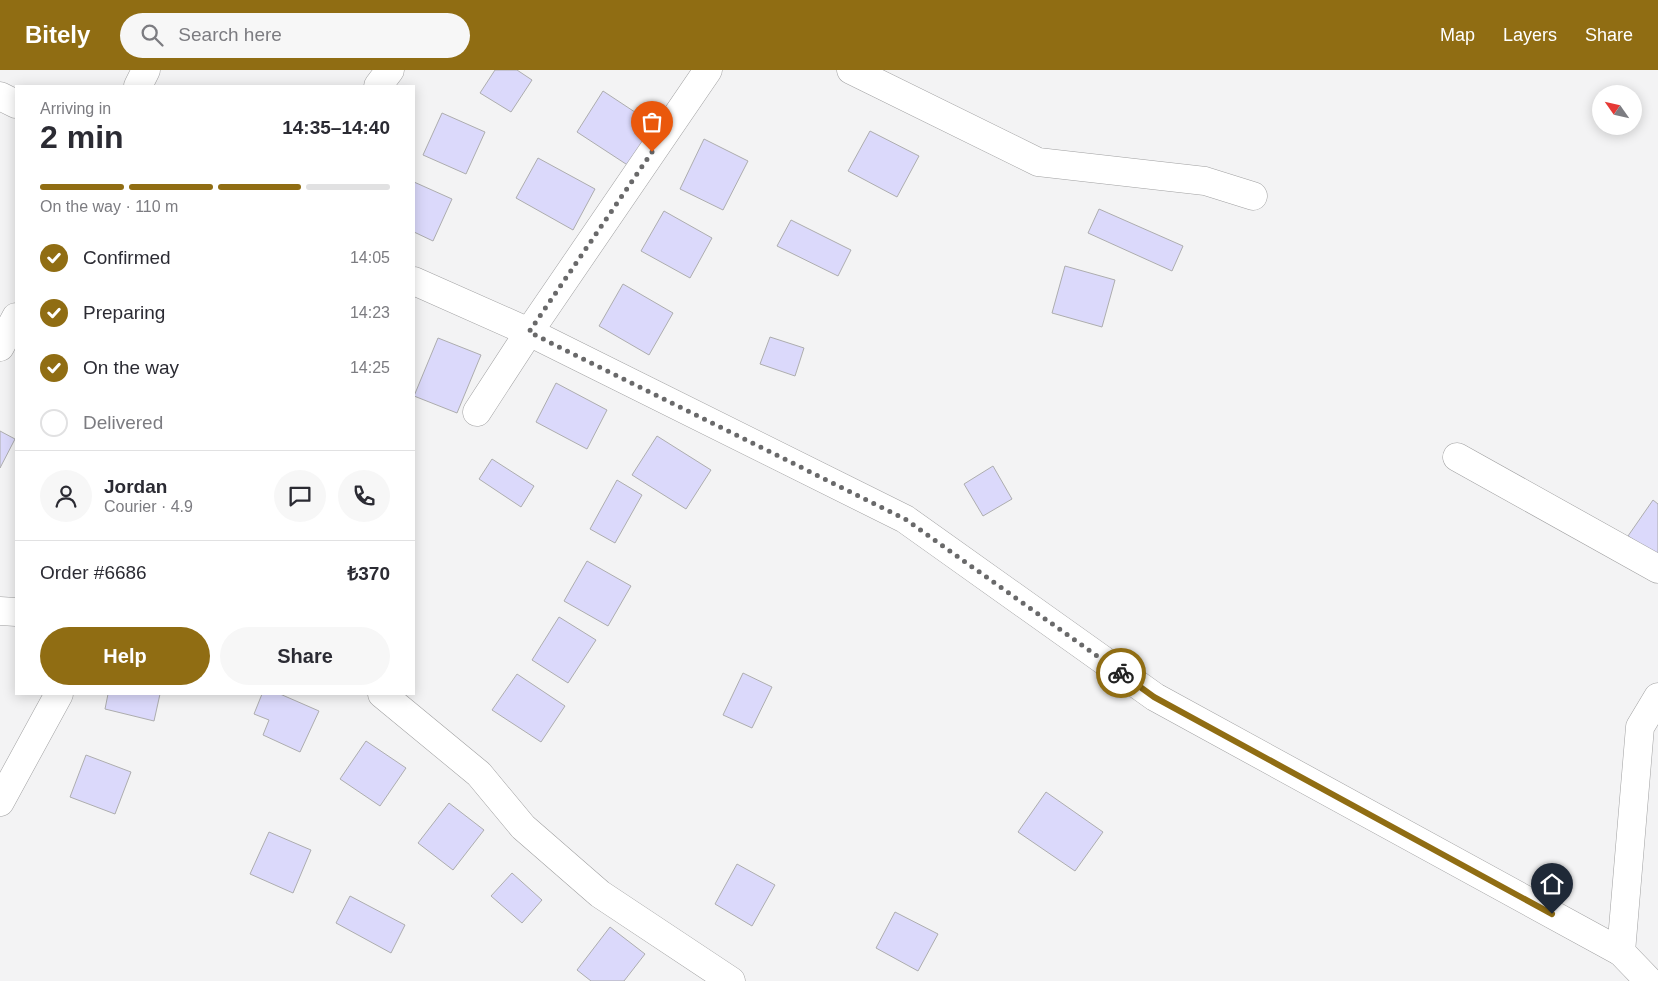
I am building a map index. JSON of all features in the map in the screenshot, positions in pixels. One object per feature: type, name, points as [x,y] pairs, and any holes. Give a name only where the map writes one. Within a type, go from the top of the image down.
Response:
[{"type":"street","points":[[138,85],[146,70]]},
{"type":"street","points":[[379,85],[390,70]]},
{"type":"street","points":[[477,412],[529,332],[708,70]]},
{"type":"street","points":[[851,70],[1038,162],[1205,181],[1254,196]]},
{"type":"street","points":[[0,96],[15,104]]},
{"type":"street","points":[[415,281],[529,332],[905,519],[1154,697],[1621,952],[1649,981]]},
{"type":"street","points":[[0,347],[15,320]]},
{"type":"street","points":[[1457,457],[1658,569]]},
{"type":"street","points":[[0,611],[15,612]]},
{"type":"street","points":[[0,802],[58,695]]},
{"type":"street","points":[[383,695],[479,774],[523,827],[600,894],[731,981]]},
{"type":"street","points":[[1621,952],[1640,727],[1658,697]]},
{"type":"building","points":[[495,70],[517,70],[532,80],[511,112],[480,93]]},
{"type":"building","points":[[603,91],[656,126],[629,166],[577,132]]},
{"type":"building","points":[[442,113],[485,132],[466,174],[423,155]]},
{"type":"building","points":[[870,131],[919,156],[897,197],[848,171]]},
{"type":"building","points":[[704,139],[748,161],[723,210],[680,189]]},
{"type":"building","points":[[538,158],[595,189],[573,230],[516,198]]},
{"type":"building","points":[[415,182],[452,199],[433,241],[415,232]]},
{"type":"building","points":[[1099,209],[1183,246],[1172,271],[1088,233]]},
{"type":"building","points":[[664,211],[712,238],[690,278],[641,251]]},
{"type":"building","points":[[791,220],[851,250],[838,276],[777,246]]},
{"type":"building","points":[[1065,266],[1115,280],[1102,327],[1052,313]]},
{"type":"building","points":[[623,284],[673,313],[649,355],[599,326]]},
{"type":"building","points":[[770,337],[804,348],[795,376],[760,364]]},
{"type":"building","points":[[438,338],[481,355],[457,413],[415,396]]},
{"type":"building","points":[[556,383],[607,410],[587,449],[536,422]]},
{"type":"building","points":[[0,431],[15,439],[0,468]]},
{"type":"building","points":[[657,436],[711,470],[686,509],[632,475]]},
{"type":"building","points":[[492,459],[534,486],[521,507],[479,479]]},
{"type":"building","points":[[993,466],[1012,499],[983,516],[964,484]]},
{"type":"building","points":[[617,480],[642,495],[615,543],[590,529]]},
{"type":"building","points":[[1653,500],[1658,504],[1658,557],[1628,536]]},
{"type":"building","points":[[587,561],[631,586],[608,626],[564,601]]},
{"type":"building","points":[[559,617],[596,640],[568,683],[532,660]]},
{"type":"building","points":[[743,673],[772,687],[752,728],[723,715]]},
{"type":"building","points":[[517,674],[565,706],[541,742],[492,710]]},
{"type":"building","points":[[108,695],[160,695],[154,721],[105,709]]},
{"type":"building","points":[[262,695],[282,695],[319,711],[300,752],[263,735],[269,720],[254,714]]},
{"type":"building","points":[[366,741],[406,768],[380,806],[340,779]]},
{"type":"building","points":[[86,755],[131,772],[115,814],[70,797]]},
{"type":"building","points":[[1046,792],[1103,832],[1075,871],[1018,832]]},
{"type":"building","points":[[449,803],[484,830],[453,870],[418,843]]},
{"type":"building","points":[[269,832],[311,850],[293,893],[250,874]]},
{"type":"building","points":[[737,864],[775,885],[752,926],[715,904]]},
{"type":"building","points":[[512,873],[542,900],[522,923],[491,896]]},
{"type":"building","points":[[350,896],[405,925],[391,953],[336,923]]},
{"type":"building","points":[[895,912],[938,934],[918,971],[876,948]]},
{"type":"building","points":[[610,927],[645,954],[624,981],[591,981],[577,970]]},
{"type":"way so far","points":[[652,152],[529,332],[905,519],[1121,673]]},
{"type":"route","points":[[1121,673],[1154,697],[1552,914]]}]
